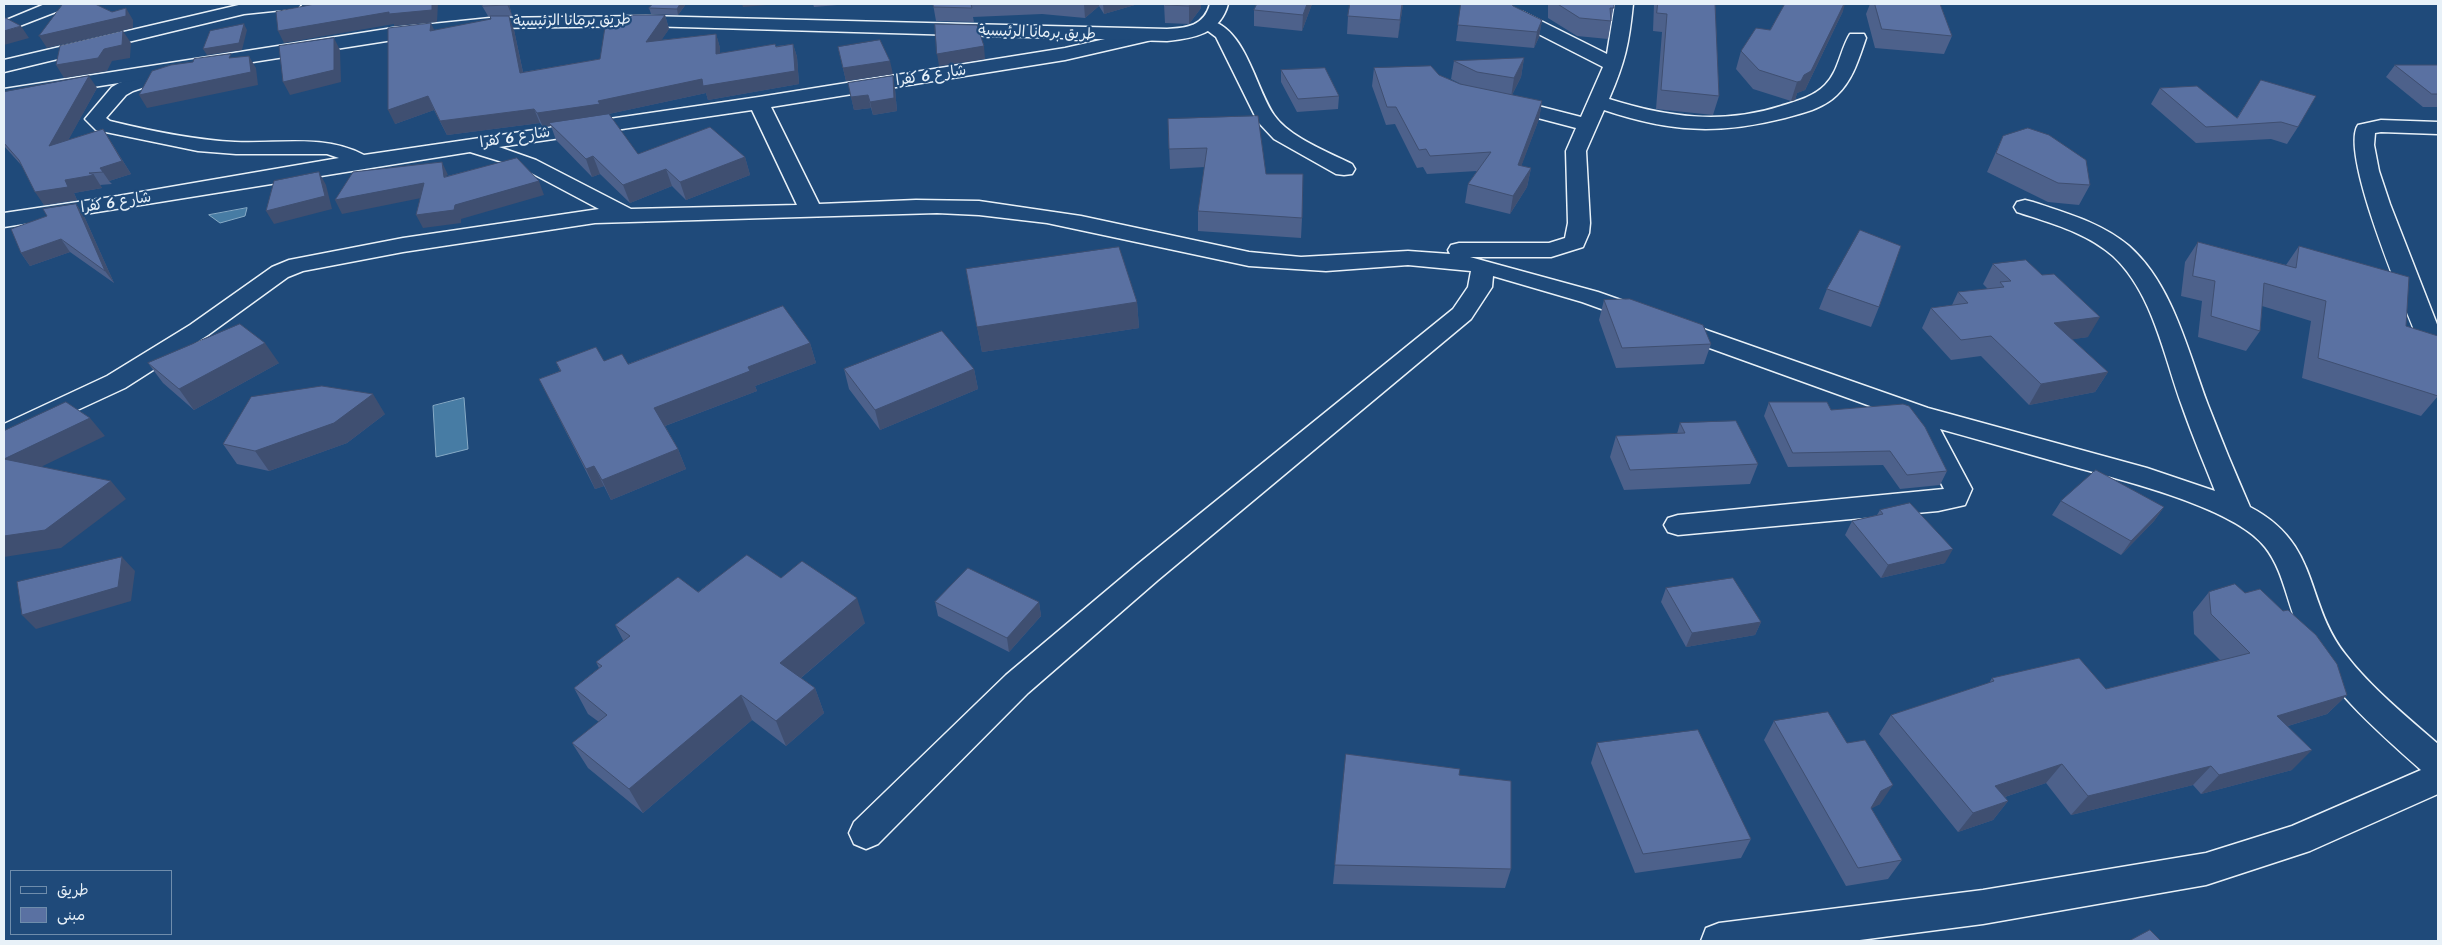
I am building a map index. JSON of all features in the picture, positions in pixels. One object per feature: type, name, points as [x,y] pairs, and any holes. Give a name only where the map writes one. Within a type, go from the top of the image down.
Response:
[{"type":"street","points":[[4,27],[60,4]]},
{"type":"street","points":[[4,66],[250,7],[292,4]]},
{"type":"street","points":[[1219,4],[1215,18],[1209,25],[1223,34],[1265,118],[1281,134],[1344,169]]},
{"type":"street","points":[[4,434],[116,382],[199,330],[280,272],[297,265],[319,259],[514,228],[624,214],[811,211],[900,206],[978,208],[1049,217],[1248,259],[1274,262],[1326,264],[1408,258],[1464,249],[1551,250],[1575,242],[1580,228],[1574,164],[1580,140],[1589,125],[1614,65],[1620,43],[1624,4]]},
{"type":"street","points":[[1517,16],[1614,65]]},
{"type":"street","name":"طريق برمانا الرئيسية","points":[[4,95],[430,29],[531,21],[646,20],[1145,36],[1190,33],[1209,25]]},
{"type":"street","name":"شارع 6 كفرا","points":[[4,220],[118,203],[360,161],[760,103],[1065,54],[1145,36]]},
{"type":"street","points":[[1598,102],[1648,118],[1688,124],[1732,123],[1764,117],[1794,109],[1828,94],[1841,75],[1857,38]]},
{"type":"street","points":[[183,68],[119,91],[95,119],[102,126],[174,142],[236,148],[314,146],[343,152],[360,161]]},
{"type":"street","points":[[1483,100],[1515,106],[1589,125]]},
{"type":"street","points":[[760,103],[811,211]]},
{"type":"street","points":[[2438,128],[2375,126],[2365,129],[2362,138],[2368,170],[2381,211],[2438,357]]},
{"type":"street","points":[[470,144],[529,164],[624,214]]},
{"type":"street","points":[[2025,207],[2073,224],[2111,244],[2130,260],[2140,275],[2177,352],[2195,404],[2238,512]]},
{"type":"street","points":[[1408,258],[1446,260],[1482,266],[1590,297],[1919,414],[2174,486],[2238,512],[2266,530],[2283,549],[2294,570],[2312,624],[2333,662],[2374,708],[2438,764]]},
{"type":"street","points":[[866,833],[1017,684],[1246,491],[1462,314],[1480,287],[1482,266]]},
{"type":"street","points":[[1678,525],[1955,498],[1958,489],[1919,414]]},
{"type":"street","points":[[1719,941],[1983,907],[2206,869],[2298,840],[2438,778]]},
{"type":"water","points":[[247,208],[245,216],[220,223],[209,215]]},
{"type":"water","points":[[464,398],[468,449],[436,457],[433,406]]},
{"type":"building","points":[[63,4],[95,4],[112,12],[126,8],[126,16],[39,36]]},
{"type":"building","points":[[315,4],[432,4],[432,10],[389,14],[389,12],[278,31],[276,12]]},
{"type":"building","points":[[482,4],[507,4],[508,5],[483,6]]},
{"type":"building","points":[[653,4],[680,4],[677,9],[649,8]]},
{"type":"building","points":[[933,4],[971,4],[972,8],[934,7]]},
{"type":"building","points":[[1165,4],[1190,4],[1189,6]]},
{"type":"building","points":[[1257,4],[1307,4],[1303,15],[1254,10]]},
{"type":"building","points":[[1350,4],[1402,4],[1400,20],[1348,16]]},
{"type":"building","points":[[1461,4],[1511,4],[1542,20],[1537,32],[1458,25]]},
{"type":"building","points":[[1558,4],[1614,4],[1614,8],[1610,8],[1611,21],[1580,18]]},
{"type":"building","points":[[1658,4],[1715,4],[1719,96],[1661,90],[1667,14],[1657,13]]},
{"type":"building","points":[[1785,4],[1844,4],[1811,71],[1804,75],[1801,81],[1797,82],[1759,70],[1741,51],[1756,28],[1770,30]]},
{"type":"building","points":[[1875,4],[1940,4],[1952,36],[1882,29]]},
{"type":"building","points":[[633,15],[665,15],[646,42],[716,34],[716,54],[775,44],[776,47],[793,44],[795,71],[703,86],[702,79],[598,101],[600,104],[537,113],[534,109],[440,121],[428,96],[388,110],[388,28],[431,23],[430,31],[491,19],[490,16],[509,16],[520,73],[600,59],[605,27],[622,25]]},
{"type":"building","points":[[4,18],[6,18],[21,26],[4,31]]},
{"type":"building","points":[[244,24],[239,43],[203,49],[210,31]]},
{"type":"building","points":[[935,24],[977,25],[984,46],[937,54]]},
{"type":"building","points":[[123,31],[122,45],[104,49],[98,58],[56,65],[60,46]]},
{"type":"building","points":[[334,38],[334,70],[283,82],[279,46]]},
{"type":"building","points":[[880,40],[890,61],[843,68],[838,47]]},
{"type":"building","points":[[231,54],[229,58],[249,56],[251,72],[139,95],[152,71],[171,65],[193,62],[194,59]]},
{"type":"building","points":[[1524,58],[1514,78],[1477,72],[1454,61]]},
{"type":"building","points":[[2395,65],[2438,65],[2438,94],[2432,94]]},
{"type":"building","points":[[1431,66],[1439,75],[1460,84],[1542,101],[1518,165],[1531,168],[1513,196],[1468,184],[1491,152],[1430,156],[1426,149],[1419,150],[1396,107],[1387,107],[1374,68]]},
{"type":"building","points":[[1325,68],[1339,96],[1298,99],[1281,70]]},
{"type":"building","points":[[89,76],[49,146],[103,129],[122,161],[100,168],[103,172],[89,173],[94,175],[65,180],[68,187],[35,192],[19,160],[4,143],[4,92]]},
{"type":"building","points":[[893,76],[894,98],[870,102],[868,95],[851,97],[848,83]]},
{"type":"building","points":[[2261,80],[2316,96],[2298,127],[2281,122],[2206,127],[2160,88],[2197,86],[2237,118]]},
{"type":"building","points":[[609,114],[638,154],[710,127],[745,157],[680,182],[666,169],[623,185],[593,156],[586,159],[549,123]]},
{"type":"building","points":[[1258,116],[1266,174],[1303,174],[1302,218],[1198,211],[1207,148],[1169,149],[1168,119]]},
{"type":"building","points":[[2028,128],[2049,135],[2086,160],[2090,185],[2058,183],[1996,153],[2003,136]]},
{"type":"building","points":[[517,158],[539,181],[455,205],[454,210],[416,215],[424,183],[335,200],[353,172],[442,162],[444,177]]},
{"type":"building","points":[[319,172],[325,196],[266,211],[274,181]]},
{"type":"building","points":[[76,204],[105,271],[61,239],[21,253],[11,229],[47,216],[43,209]]},
{"type":"building","points":[[1860,230],[1901,246],[1879,307],[1827,289]]},
{"type":"building","points":[[2198,242],[2296,268],[2299,246],[2409,277],[2406,326],[2438,336],[2438,396],[2318,358],[2326,301],[2264,283],[2260,331],[2211,316],[2215,281],[2193,276]]},
{"type":"building","points":[[1119,247],[1137,302],[977,327],[966,269]]},
{"type":"building","points":[[2026,260],[2042,275],[2054,274],[2100,317],[2054,323],[2108,372],[2041,384],[1991,336],[1961,340],[1931,308],[1968,303],[1958,292],[2004,287],[2000,282],[2011,281],[1993,264]]},
{"type":"building","points":[[1630,299],[1703,325],[1711,344],[1622,348],[1604,300]]},
{"type":"building","points":[[783,306],[810,343],[748,367],[750,371],[654,408],[678,449],[602,480],[594,466],[586,469],[539,379],[561,371],[556,362],[596,347],[604,361],[622,354],[628,364]]},
{"type":"building","points":[[240,324],[265,343],[179,389],[148,363]]},
{"type":"building","points":[[942,331],[974,369],[875,410],[844,369]]},
{"type":"building","points":[[322,386],[373,394],[334,423],[255,451],[223,444],[251,397]]},
{"type":"building","points":[[66,402],[90,418],[4,459],[4,431]]},
{"type":"building","points":[[1769,402],[1827,402],[1831,410],[1903,404],[1909,406],[1925,427],[1947,471],[1907,475],[1890,451],[1793,453]]},
{"type":"building","points":[[1736,421],[1758,464],[1630,470],[1616,436],[1685,433],[1680,423]]},
{"type":"building","points":[[4,459],[111,481],[45,530],[4,536]]},
{"type":"building","points":[[2096,470],[2164,507],[2131,541],[2061,501]]},
{"type":"building","points":[[1910,503],[1953,549],[1888,565],[1852,521],[1883,514],[1880,510]]},
{"type":"building","points":[[747,555],[781,578],[802,561],[857,598],[780,663],[815,688],[776,721],[741,695],[629,789],[572,743],[607,715],[574,688],[602,666],[596,662],[630,636],[615,625],[678,577],[698,592]]},
{"type":"building","points":[[122,557],[118,587],[22,615],[17,582]]},
{"type":"building","points":[[968,568],[1039,602],[1007,638],[935,602]]},
{"type":"building","points":[[1733,578],[1761,622],[1692,633],[1666,588]]},
{"type":"building","points":[[2235,584],[2245,593],[2260,589],[2283,611],[2288,610],[2316,635],[2337,664],[2347,695],[2277,716],[2312,750],[2219,775],[2211,766],[2088,796],[2062,764],[1995,786],[2008,801],[1973,813],[1891,715],[1994,681],[1992,678],[2079,658],[2106,689],[2250,653],[2211,614],[2209,592]]},
{"type":"building","points":[[1828,712],[1847,743],[1865,740],[1893,785],[1881,791],[1871,808],[1902,860],[1858,868],[1774,721]]},
{"type":"building","points":[[1698,730],[1751,839],[1643,854],[1597,743]]},
{"type":"building","points":[[1346,754],[1460,769],[1459,775],[1511,781],[1511,869],[1335,865]]},
{"type":"building","points":[[2150,930],[2161,941],[2129,941]]}]
